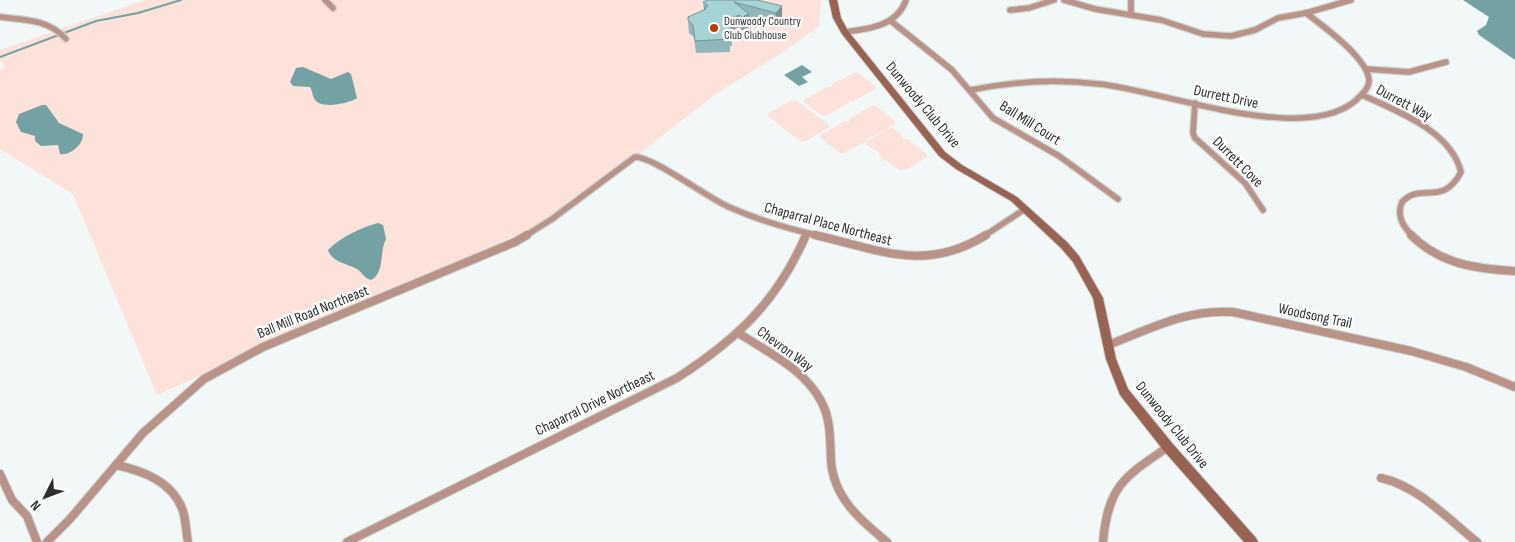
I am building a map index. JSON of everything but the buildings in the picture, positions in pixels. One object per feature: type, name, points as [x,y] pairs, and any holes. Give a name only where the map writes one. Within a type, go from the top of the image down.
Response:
[{"type":"street","points":[[325,0],[333,8]]},
{"type":"street","name":"Dunwoody Club Drive","points":[[833,0],[837,18],[845,32],[942,154],[959,167],[1008,195],[1064,244],[1088,277],[1098,298],[1108,345],[1117,377],[1124,392],[1133,406],[1252,542]]},
{"type":"street","points":[[845,32],[891,21],[899,13],[906,0]]},
{"type":"street","points":[[1010,10],[1029,8],[1054,0]]},
{"type":"street","points":[[1064,0],[1161,20],[1203,34],[1231,36],[1255,30],[1278,18],[1306,13],[1351,0]]},
{"type":"street","points":[[1130,15],[1131,0]]},
{"type":"street","points":[[1306,13],[1332,34],[1366,69],[1370,80],[1362,95]]},
{"type":"street","points":[[0,17],[43,23],[57,29],[66,39]]},
{"type":"street","name":"Ball Mill Court","points":[[891,21],[946,64],[971,90],[993,118],[1066,161],[1118,199]]},
{"type":"street","points":[[1366,69],[1409,72],[1446,62]]},
{"type":"street","name":"Durrett Drive","points":[[971,90],[1013,82],[1055,81],[1118,86],[1266,119],[1286,119],[1332,114],[1344,110],[1362,95]]},
{"type":"street","name":"Durrett Way","points":[[1362,95],[1421,124],[1449,148],[1458,160],[1461,169],[1460,178],[1454,185],[1441,191],[1417,193],[1404,201],[1401,206],[1401,220],[1415,239],[1429,251],[1458,265],[1515,271]]},
{"type":"street","name":"Durrett Cove","points":[[1195,103],[1193,133],[1195,138],[1245,183],[1264,210]]},
{"type":"street","name":"Chaparral Place Northeast","points":[[629,161],[638,157],[645,158],[723,205],[761,220],[897,255],[932,257],[963,248],[1025,209]]},
{"type":"street","name":"Ball Mill Road Northeast","points":[[47,542],[170,408],[204,379],[221,368],[263,347],[515,242],[552,220],[629,161]]},
{"type":"street","name":"Chaparral Drive Northeast","points":[[347,542],[677,378],[708,359],[740,334],[763,310],[784,283],[797,259],[807,232]]},
{"type":"street","name":"Woodsong Trail","points":[[1108,345],[1190,314],[1237,313],[1336,334],[1465,367],[1515,387]]},
{"type":"street","name":"Chevron Way","points":[[740,334],[799,375],[818,394],[830,423],[831,462],[834,479],[841,496],[862,522],[887,542]]},
{"type":"street","points":[[1103,542],[1104,518],[1110,497],[1117,486],[1124,478],[1168,447]]},
{"type":"street","points":[[116,465],[148,474],[172,492],[183,512],[188,542]]},
{"type":"street","points":[[0,474],[12,500],[27,516],[37,542]]},
{"type":"street","points":[[1381,478],[1390,478],[1407,488],[1476,542]]},
{"type":"shaded area","points":[[145,0],[821,0],[819,26],[782,53],[717,93],[639,154],[535,227],[157,395],[73,194],[0,149],[0,70],[5,67],[0,59],[0,50]]},
{"type":"shaded area","points":[[854,73],[858,73],[876,86],[876,89],[853,101],[849,101],[849,103],[826,116],[822,116],[804,102],[805,99],[828,87],[832,87],[832,84]]},
{"type":"shaded area","points":[[792,100],[796,100],[829,125],[828,128],[804,142],[800,141],[768,116],[769,113]]},
{"type":"shaded area","points":[[872,106],[876,106],[895,121],[895,124],[872,137],[868,137],[868,140],[844,153],[840,153],[821,138],[821,135],[845,121],[849,122],[849,119]]},
{"type":"shaded area","points":[[889,128],[893,128],[903,136],[902,139],[907,139],[927,154],[927,157],[912,167],[903,170],[894,167],[880,156],[879,152],[866,145],[866,142]]},
{"type":"water","points":[[1463,0],[1515,0],[1515,60],[1479,35],[1477,31],[1486,25],[1489,17]]},
{"type":"water","points":[[802,65],[812,72],[802,77],[808,82],[799,86],[784,75]]},
{"type":"water","points":[[303,67],[331,79],[348,72],[351,74],[357,98],[349,102],[331,105],[325,105],[316,101],[310,87],[293,86],[290,82],[296,68]]},
{"type":"water","points":[[46,105],[59,123],[83,134],[81,142],[72,151],[60,154],[58,145],[41,146],[35,141],[35,136],[21,132],[16,122],[19,114]]},
{"type":"water","points":[[378,223],[383,225],[386,239],[380,267],[375,277],[371,280],[366,278],[357,269],[336,260],[328,250],[351,234]]},
{"type":"waterway","points":[[0,57],[96,21],[138,13],[181,0]]},
{"type":"place","name":"Dunwoody Country Club Clubhouse","points":[[714,28]]}]
